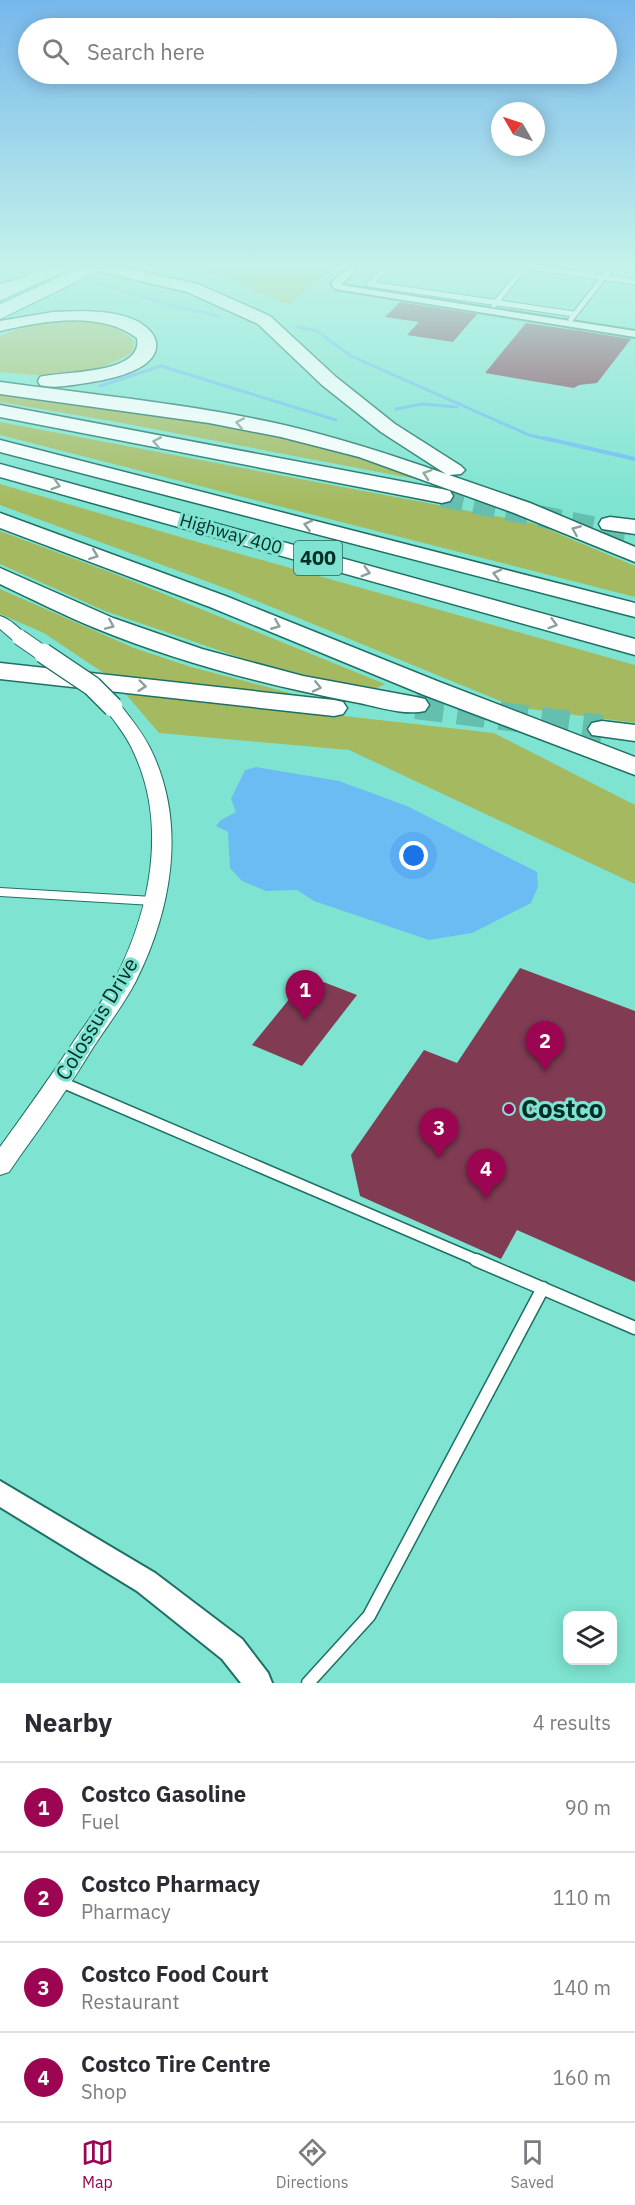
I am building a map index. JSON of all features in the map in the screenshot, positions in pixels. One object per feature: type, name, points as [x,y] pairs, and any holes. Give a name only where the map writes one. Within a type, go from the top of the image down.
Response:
[{"type":"highway","points":[[0,379],[73,380],[101,375],[138,360],[146,352],[147,347]]},
{"type":"highway","points":[[292,347],[329,381],[388,428],[440,462],[522,508]]},
{"type":"highway","points":[[0,388],[209,417],[283,431],[366,453],[522,508],[629,536]]},
{"type":"highway","points":[[0,411],[442,496]]},
{"type":"highway","name":"Highway 400","points":[[0,446],[635,610]]},
{"type":"highway","name":"Highway 400","points":[[0,470],[635,647]]},
{"type":"highway","points":[[0,520],[229,606],[424,704],[635,788]]},
{"type":"highway","points":[[0,575],[118,629],[213,661],[325,689],[424,704],[635,766]]},
{"type":"highway","points":[[0,671],[424,704]]},
{"type":"highway","points":[[602,729],[635,733]]},
{"type":"street","name":"Colossus Drive","points":[[0,621],[11,634],[92,686],[113,707],[131,731],[147,759],[159,796],[161,812],[161,867],[156,902],[128,974],[60,1082],[4,1154]]},
{"type":"street","points":[[0,1493],[146,1582],[232,1649],[258,1683]]},
{"type":"lane","points":[[0,892],[156,902]]},
{"type":"lane","points":[[60,1082],[635,1328]]},
{"type":"lane","points":[[309,1683],[369,1616],[543,1288]]},
{"type":"green space","points":[[0,347],[133,347],[133,352],[116,361],[84,372],[37,375],[0,372]]},
{"type":"green space","points":[[0,392],[182,419],[272,436],[369,460],[426,481],[0,402]]},
{"type":"green space","points":[[0,422],[533,523],[635,566],[635,597],[0,435]]},
{"type":"green space","points":[[0,484],[635,665],[635,723],[515,707],[230,590],[0,505]]},
{"type":"green space","points":[[0,531],[115,574],[385,684],[374,689],[336,683],[244,659],[105,611],[0,564]]},
{"type":"green space","points":[[0,589],[134,648],[191,667],[305,697],[139,680],[105,674],[44,633],[0,614]]},
{"type":"green space","points":[[123,691],[494,733],[635,805],[635,884],[349,750],[159,733]]},
{"type":"water","points":[[256,767],[339,781],[407,806],[537,872],[538,887],[531,903],[472,933],[429,940],[314,901],[297,890],[266,891],[242,881],[230,868],[228,832],[216,826],[221,820],[236,812],[231,799],[245,770]]},
{"type":"building","points":[[507,347],[625,347],[597,383],[579,385],[574,388],[485,373]]},
{"type":"building","name":"Costco","points":[[520,968],[635,1011],[635,1282],[517,1230],[501,1259],[360,1196],[351,1155],[424,1050],[457,1063]]},
{"type":"building","points":[[308,976],[357,995],[302,1066],[252,1045]]},
{"type":"waterway","points":[[338,347],[351,356],[529,435],[550,440]]},
{"type":"waterway","points":[[100,386],[161,366],[336,420]]},
{"type":"waterway","points":[[396,409],[422,404],[457,407]]},
{"type":"waterway","points":[[544,438],[635,459]]},
{"type":"tunnel","points":[[442,496],[630,535]]},
{"type":"tunnel","points":[[416,705],[602,729]]},
{"type":"place","name":"Costco Gasoline","points":[[305,1020]]},
{"type":"place","name":"Costco Pharmacy","points":[[545,1071]]},
{"type":"place","name":"Costco","points":[[509,1109]]},
{"type":"place","name":"Costco Food Court","points":[[439,1158]]},
{"type":"place","name":"Costco Tire Centre","points":[[486,1199]]}]
